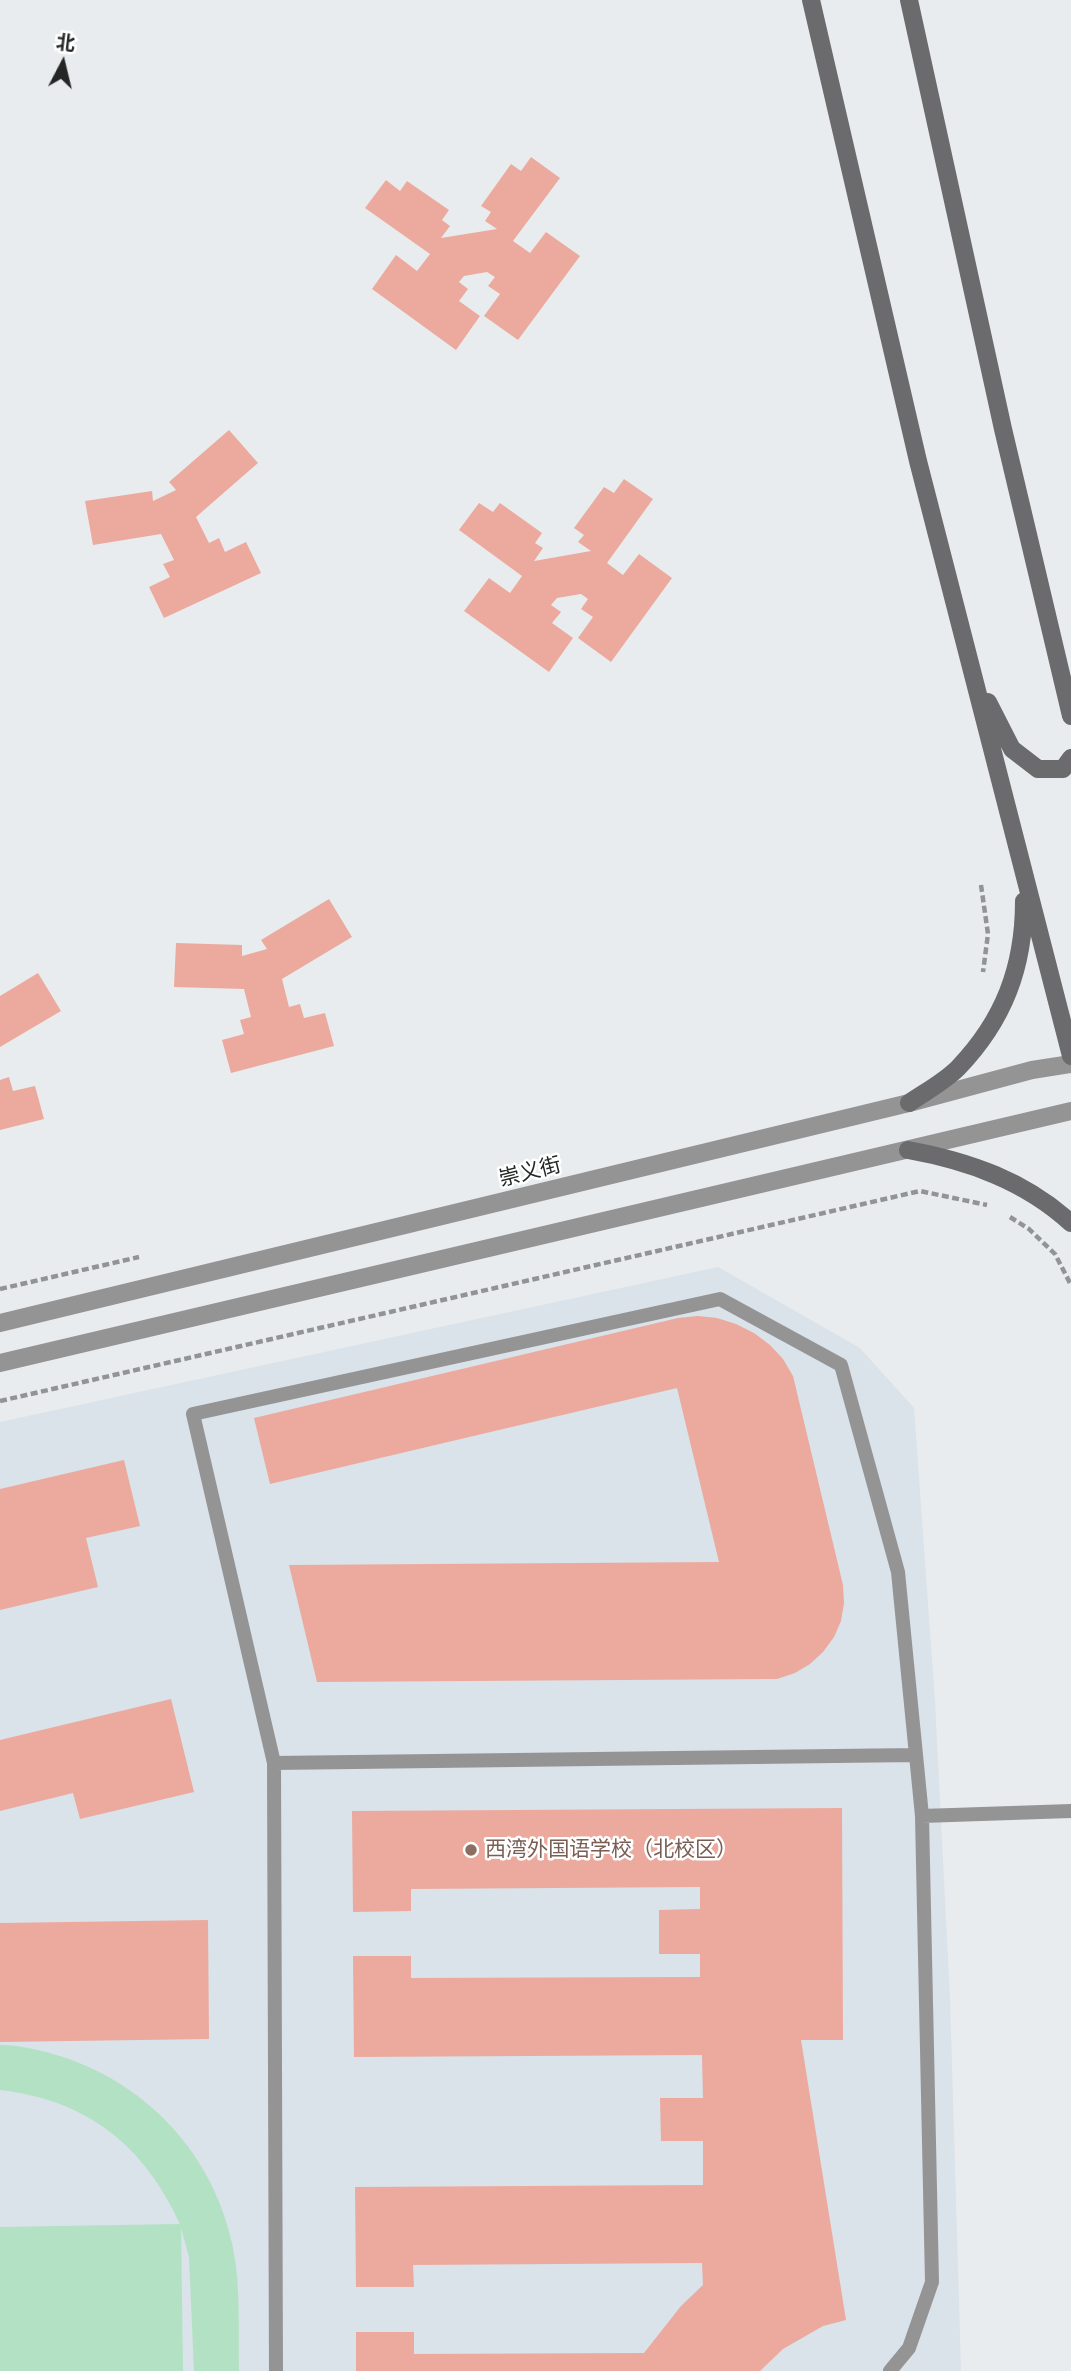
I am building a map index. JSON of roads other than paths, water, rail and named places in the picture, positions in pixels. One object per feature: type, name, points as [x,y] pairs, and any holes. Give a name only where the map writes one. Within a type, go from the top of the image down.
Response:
[{"type":"street","points":[[811,0],[918,461],[1071,1056]]},
{"type":"street","points":[[909,0],[1003,429],[1071,716]]},
{"type":"street","points":[[973,674],[1012,749],[1038,769],[1063,769],[1071,758]]},
{"type":"street","points":[[909,1104],[957,1069],[993,1023],[1014,980],[1024,934],[1025,886],[1015,839]]},
{"type":"street","name":"崇义街","points":[[0,1323],[909,1104],[1032,1070],[1071,1064]]},
{"type":"street","points":[[0,1363],[1071,1111]]},
{"type":"street","points":[[908,1150],[952,1159],[1005,1178],[1035,1195],[1071,1223]]},
{"type":"lane","points":[[276,2371],[274,1763],[193,1414],[720,1299],[841,1365],[898,1572],[922,1816],[932,2282],[909,2347],[890,2371]]},
{"type":"lane","points":[[274,1763],[915,1755]]},
{"type":"lane","points":[[922,1816],[1071,1811]]},
{"type":"place","name":"西湾外国语学校（北校区）","points":[[471,1850]]}]
